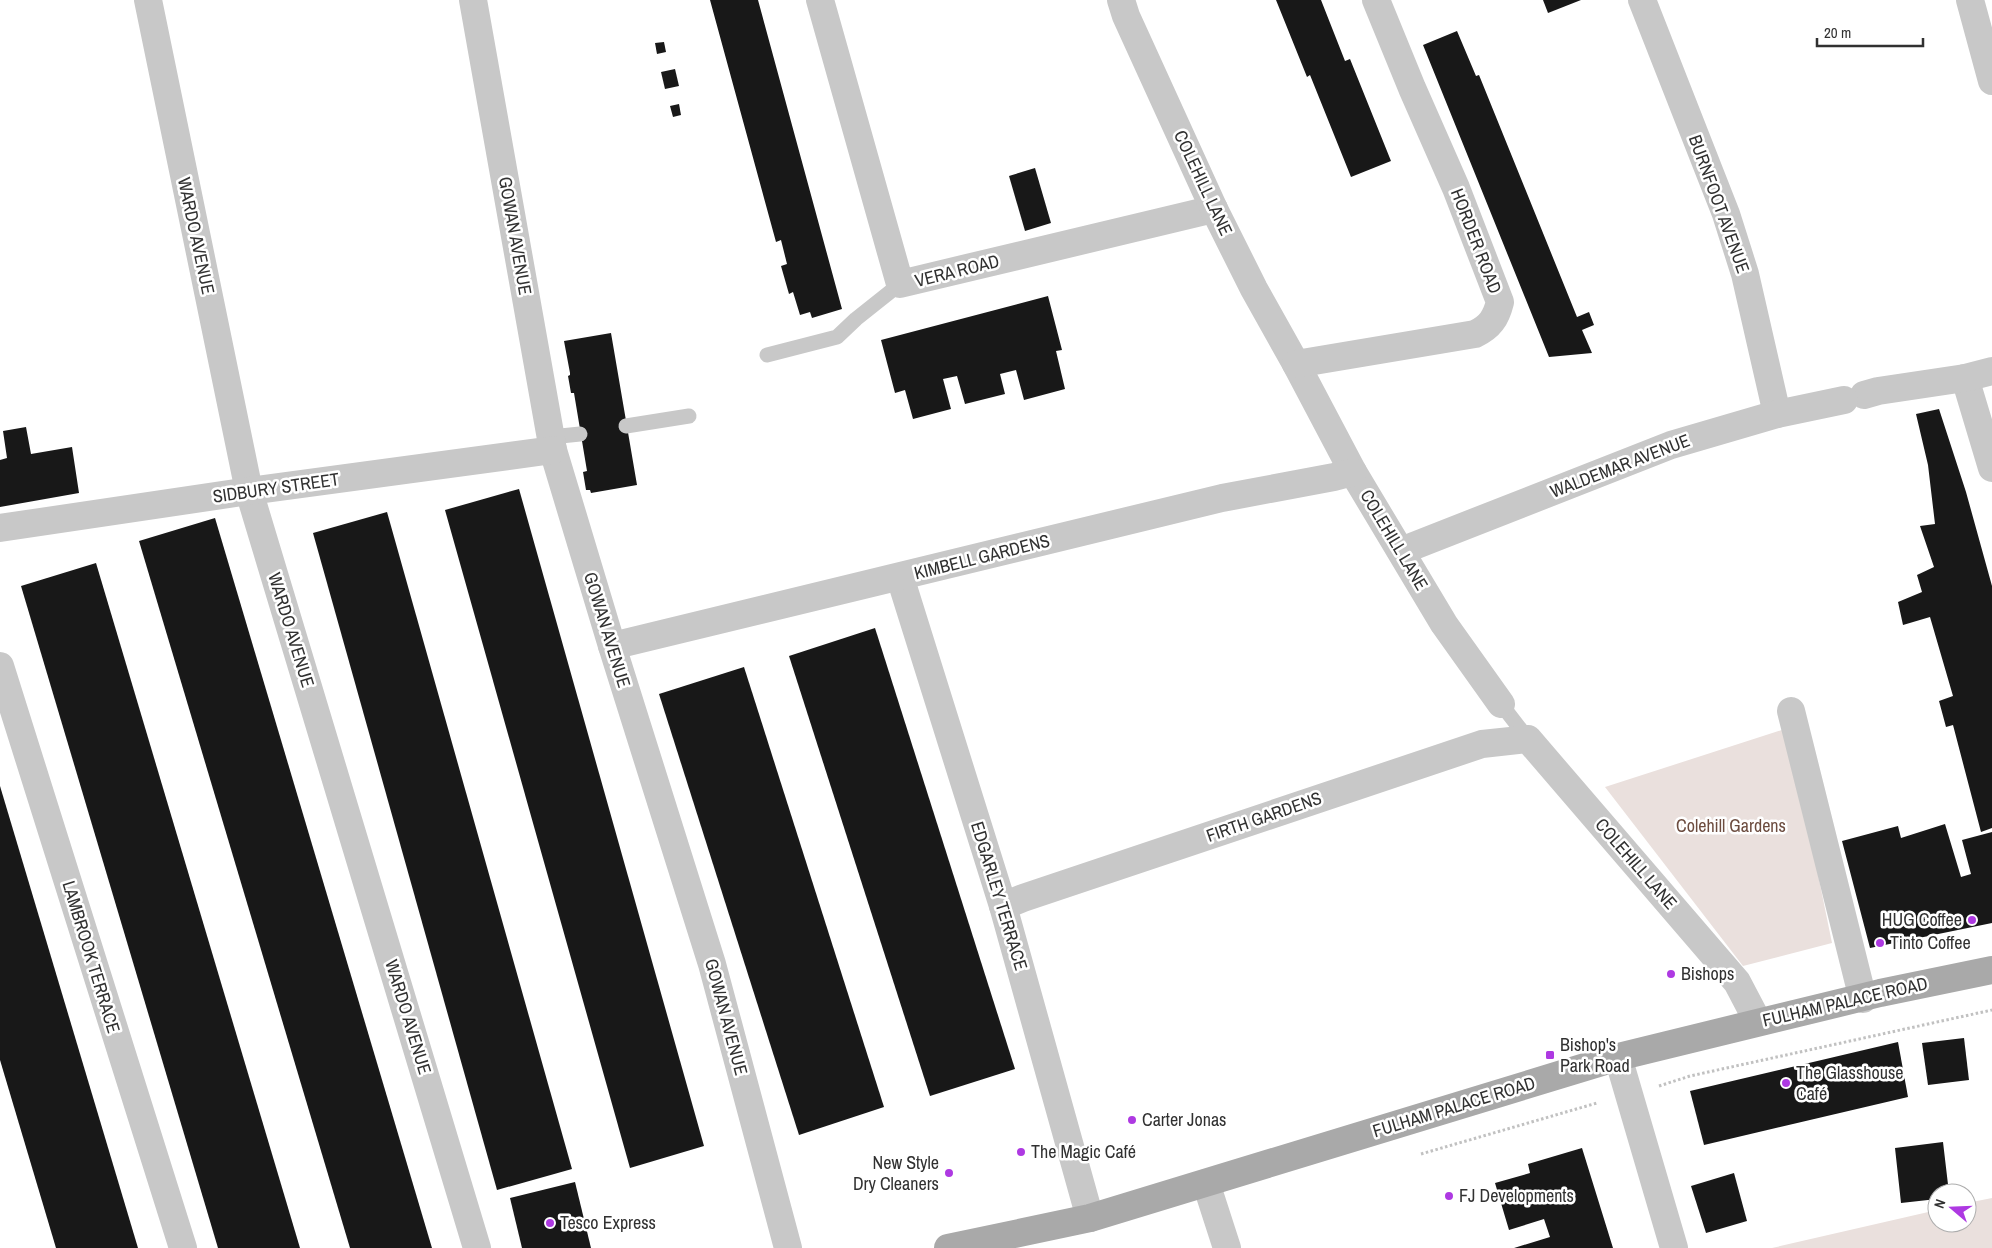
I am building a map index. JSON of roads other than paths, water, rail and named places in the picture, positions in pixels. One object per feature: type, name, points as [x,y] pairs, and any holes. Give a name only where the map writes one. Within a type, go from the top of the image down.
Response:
[{"type":"main road","name":"FULHAM PALACE ROAD","points":[[948,1248],[1090,1218],[1618,1057],[1758,1022],[1863,999],[1880,993],[1992,974]]},
{"type":"street","name":"WARDO AVENUE","points":[[148,0],[249,491],[477,1248]]},
{"type":"street","name":"GOWAN AVENUE","points":[[473,0],[552,444],[612,646],[712,964],[788,1248]]},
{"type":"street","name":"VERA ROAD","points":[[820,0],[900,284],[1214,209]]},
{"type":"street","name":"COLEHILL LANE","points":[[1121,0],[1126,16],[1214,209],[1254,289],[1296,364],[1352,472],[1444,624],[1501,704]]},
{"type":"street","name":"HORDER ROAD","points":[[1296,364],[1475,334],[1485,329],[1496,317],[1500,302],[1456,188],[1376,0]]},
{"type":"street","name":"BURNFOOT AVENUE","points":[[1642,0],[1726,214],[1745,274],[1777,414]]},
{"type":"street","points":[[1970,0],[1992,81]]},
{"type":"street","points":[[1992,371],[1965,378],[1992,468]]},
{"type":"street","name":"WALDEMAR AVENUE","points":[[1401,551],[1671,445],[1777,414],[1878,391],[1965,378]]},
{"type":"street","name":"SIDBURY STREET","points":[[0,528],[552,444]]},
{"type":"street","name":"KIMBELL GARDENS","points":[[612,646],[1222,498],[1352,472]]},
{"type":"street","name":"EDGARLEY TERRACE","points":[[900,577],[1004,906],[1090,1218]]},
{"type":"street","name":"LAMBROOK TERRACE","points":[[0,666],[183,1248]]},
{"type":"street","points":[[1791,710],[1863,999]]},
{"type":"street","name":"COLEHILL LANE","points":[[1528,739],[1737,982],[1758,1022]]},
{"type":"street","name":"FIRTH GARDENS","points":[[1004,906],[1482,744],[1528,739]]},
{"type":"street","points":[[1618,1057],[1674,1248]]},
{"type":"street","points":[[1206,1183],[1227,1248]]},
{"type":"lane","points":[[767,355],[837,337],[856,319],[900,284]]},
{"type":"lane","points":[[626,426],[689,416]]},
{"type":"lane","points":[[552,444],[580,434]]},
{"type":"lane","name":"COLEHILL LANE","points":[[1501,704],[1528,739]]},
{"type":"place","name":"HUG Coffee","points":[[1972,920]]},
{"type":"place","name":"Tinto Coffee","points":[[1880,943]]},
{"type":"place","name":"Bishops","points":[[1671,974]]},
{"type":"place","name":"Bishop's Park Road","points":[[1550,1055]]},
{"type":"place","name":"The Glasshouse Café","points":[[1786,1083]]},
{"type":"place","name":"Carter Jonas","points":[[1132,1120]]},
{"type":"place","name":"The Magic Café","points":[[1021,1152]]},
{"type":"place","name":"New Style Dry Cleaners","points":[[949,1173]]},
{"type":"place","name":"FJ Developments","points":[[1449,1196]]},
{"type":"place","name":"Tesco Express","points":[[550,1223]]},
{"type":"park label","name":"Colehill Gardens","points":[[1731,826]]}]
